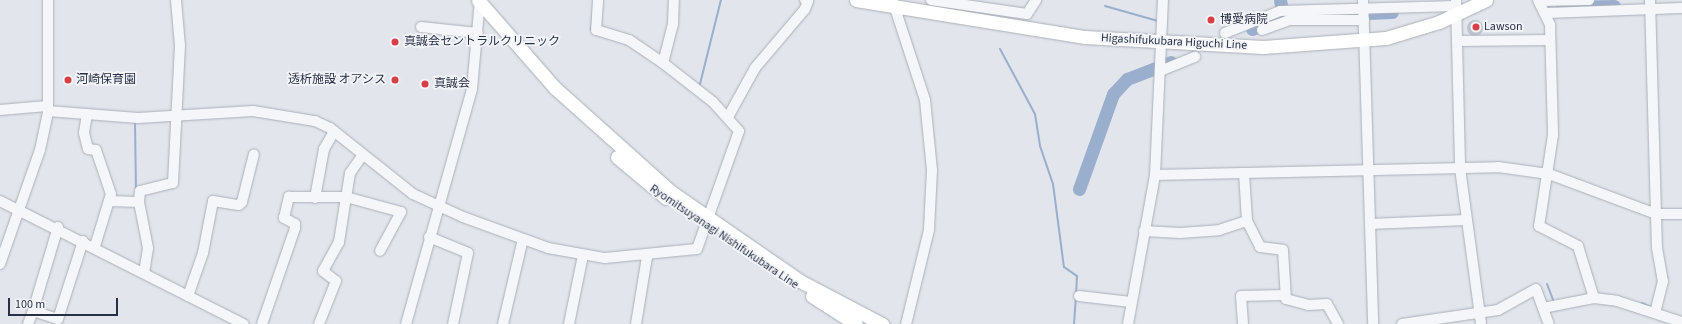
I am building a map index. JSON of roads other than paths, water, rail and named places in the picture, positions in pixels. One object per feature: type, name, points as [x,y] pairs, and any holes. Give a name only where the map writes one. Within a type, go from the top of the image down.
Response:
[{"type":"main road","name":"Higashifukubara Higuchi Line","points":[[856,0],[894,3],[1003,17],[1085,37],[1162,44],[1263,46],[1365,41],[1408,32],[1456,7],[1486,0]]},
{"type":"main road","name":"Ryomitsuyanagi Nishifukubara Line","points":[[477,4],[560,104],[642,180],[856,324]]},
{"type":"main road","name":"Ryomitsuyanagi Nishifukubara Line","points":[[706,223],[800,281],[882,324]]},
{"type":"street","points":[[0,264],[21,209],[40,150],[48,109],[48,0]]},
{"type":"street","points":[[144,272],[148,248],[139,202],[140,191],[173,183],[174,118],[180,53],[176,0]]},
{"type":"street","points":[[0,110],[48,109],[87,114],[174,118],[253,111],[315,121],[334,132],[390,179],[437,207],[523,239],[582,255],[643,255],[697,249],[739,131],[728,117],[663,62],[629,40],[596,30],[598,0]]},
{"type":"street","points":[[663,62],[673,24],[674,0]]},
{"type":"street","points":[[728,117],[755,68],[805,8],[808,1],[805,0]]},
{"type":"street","points":[[931,0],[1003,17],[1027,14],[1036,0]]},
{"type":"street","points":[[1128,324],[1155,175],[1163,0]]},
{"type":"street","points":[[1589,0],[1538,1],[1545,13],[1550,40],[1553,135],[1549,174],[1539,226],[1578,246],[1585,258],[1592,296]]},
{"type":"street","points":[[894,3],[925,100],[932,170],[929,230],[906,324]]},
{"type":"street","points":[[406,324],[437,207],[472,89],[478,33],[477,4]]},
{"type":"street","points":[[1545,13],[1650,5],[1682,8]]},
{"type":"street","points":[[1650,5],[1656,214],[1663,281],[1655,312]]},
{"type":"street","points":[[1225,33],[1280,11],[1364,11],[1456,7],[1460,168],[1481,324]]},
{"type":"street","points":[[1262,30],[1289,20],[1364,11]]},
{"type":"street","points":[[1364,11],[1370,171],[1373,324]]},
{"type":"street","points":[[421,27],[478,33]]},
{"type":"street","points":[[1457,42],[1550,40]]},
{"type":"street","points":[[1161,68],[1195,57]]},
{"type":"street","points":[[87,114],[84,133],[88,149],[96,150],[110,184],[109,201],[95,246]]},
{"type":"street","points":[[315,198],[324,149],[334,132]]},
{"type":"street","points":[[188,296],[203,252],[214,201],[239,205],[242,202],[254,154]]},
{"type":"street","points":[[319,324],[336,281],[323,271],[339,242],[350,173],[362,156]]},
{"type":"street","points":[[1155,175],[1498,167],[1549,174],[1656,214],[1682,214]]},
{"type":"street","points":[[1244,173],[1247,221],[1260,247],[1283,250],[1284,296],[1286,300],[1308,305],[1327,304],[1338,324]]},
{"type":"street","points":[[262,324],[295,226],[284,218],[289,197],[346,197],[401,212],[380,251]]},
{"type":"street","points":[[0,201],[21,209],[58,227],[244,324]]},
{"type":"street","points":[[109,201],[139,202]]},
{"type":"street","points":[[1370,224],[1466,220]]},
{"type":"street","points":[[1144,231],[1180,233],[1220,230],[1247,221]]},
{"type":"street","points":[[28,324],[58,227]]},
{"type":"street","points":[[429,237],[468,253],[453,324]]},
{"type":"street","points":[[503,324],[523,239]]},
{"type":"street","points":[[32,311],[58,319],[83,241]]},
{"type":"street","points":[[570,324],[582,255]]},
{"type":"street","points":[[636,324],[647,257],[643,255]]},
{"type":"street","points":[[1402,324],[1498,310],[1536,290],[1549,324]]},
{"type":"street","points":[[1079,296],[1131,302]]},
{"type":"street","points":[[1243,324],[1241,296],[1284,296]]},
{"type":"street","points":[[1543,308],[1592,296],[1617,300],[1682,322]]},
{"type":"waterway","points":[[699,88],[721,0]]},
{"type":"waterway","points":[[1280,0],[1283,16]]},
{"type":"waterway","points":[[1105,6],[1158,21]]},
{"type":"waterway","points":[[1562,7],[1614,6]]},
{"type":"waterway","points":[[1321,15],[1392,12]]},
{"type":"waterway","points":[[591,30],[593,14]]},
{"type":"waterway","points":[[1252,29],[1283,16],[1302,16]]},
{"type":"waterway","points":[[1000,49],[1035,114],[1040,146],[1053,184],[1064,267],[1077,276],[1076,293]]},
{"type":"waterway","points":[[1079,189],[1113,94],[1127,79],[1171,62]]},
{"type":"waterway","points":[[135,121],[136,190]]},
{"type":"waterway","points":[[1547,284],[1554,302]]},
{"type":"waterway","points":[[1074,324],[1076,297]]},
{"type":"waterway","points":[[1642,303],[1651,307]]},
{"type":"place","name":"博愛病院","points":[[1211,20]]},
{"type":"place","name":"Lawson","points":[[1476,27]]},
{"type":"place","name":"真誠会セントラルクリニック","points":[[395,42]]},
{"type":"place","name":"河崎保育園","points":[[68,80]]},
{"type":"place","name":"透析施設 オアシス","points":[[395,80]]},
{"type":"place","name":"真誠会","points":[[425,84]]}]
